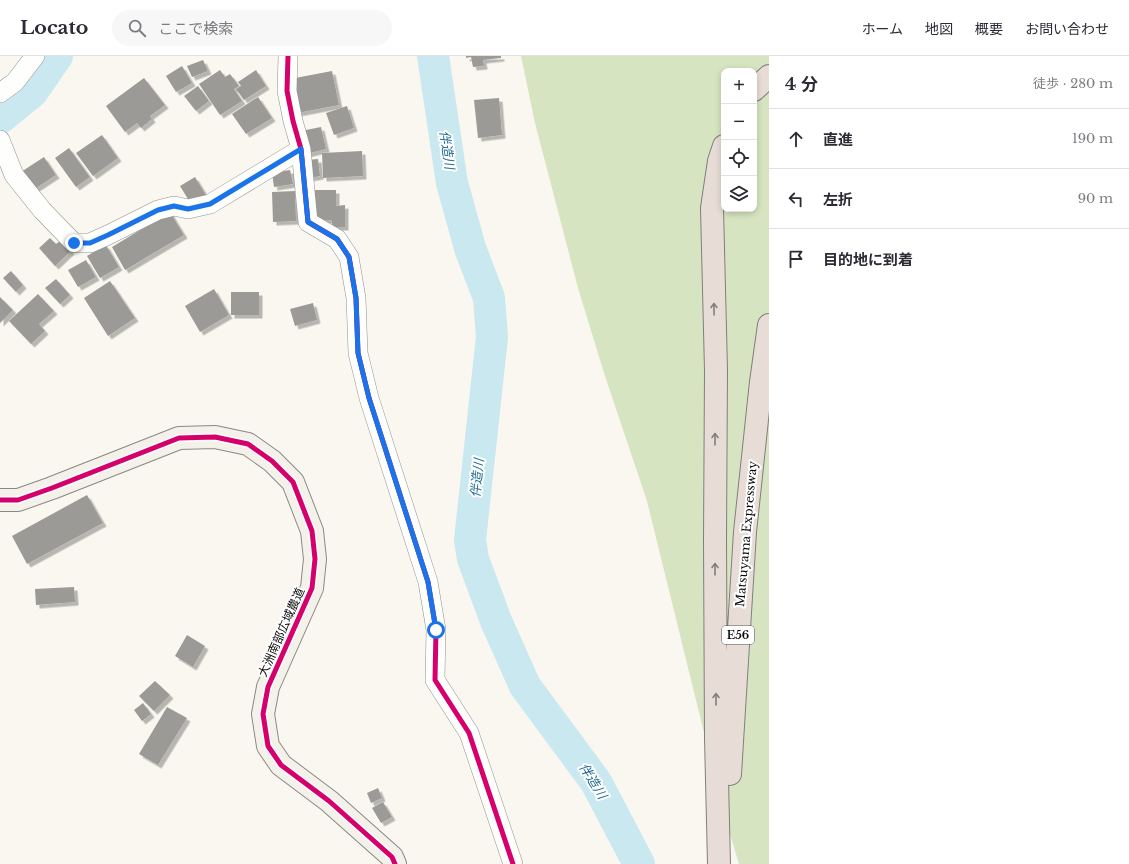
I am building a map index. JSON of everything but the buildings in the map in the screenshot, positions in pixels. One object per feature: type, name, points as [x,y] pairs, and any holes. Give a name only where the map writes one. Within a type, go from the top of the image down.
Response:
[{"type":"highway","points":[[757,87],[769,76]]},
{"type":"highway","points":[[719,864],[724,739],[715,541],[716,370],[712,208],[721,155]]},
{"type":"highway","name":"Matsuyama Expressway","points":[[725,864],[724,739],[761,382],[769,325]]},
{"type":"highway","points":[[745,532],[769,430]]},
{"type":"street","points":[[0,92],[15,82],[35,56]]},
{"type":"street","points":[[288,56],[287,90],[293,121],[301,149],[308,222],[337,239],[349,257],[356,298],[358,353],[367,391],[428,582],[436,630],[435,680],[469,733],[513,864]]},
{"type":"street","points":[[0,140],[14,175],[42,210],[74,243],[90,243],[158,210],[174,206],[188,209],[210,204],[301,149]]},
{"type":"street","name":"大洲南部広域農道","points":[[0,500],[18,500],[179,438],[215,437],[248,444],[272,461],[293,482],[312,531],[315,559],[312,588],[268,687],[263,714],[268,746],[281,765],[329,801],[392,857],[395,864]]},
{"type":"green space","points":[[521,56],[769,56],[769,864],[739,864],[725,818],[647,501],[604,373],[578,288],[535,123]]},
{"type":"waterway","points":[[0,118],[32,92],[57,56]]},
{"type":"waterway","name":"伴造川","points":[[433,56],[452,183],[470,248],[489,298],[492,337],[470,540],[473,559],[496,621],[525,686],[596,782],[639,864]]},
{"type":"cycle path","points":[[288,56],[287,91],[293,121],[301,149],[308,222],[337,239],[349,257],[356,298],[358,353],[369,398],[428,582],[436,630],[435,680],[469,733],[513,864]]},
{"type":"cycle path","points":[[0,500],[18,500],[179,438],[215,437],[248,444],[272,461],[293,482],[312,531],[315,559],[312,588],[268,687],[263,714],[268,746],[281,765],[329,801],[392,857],[395,864]]},
{"type":"route","points":[[74,243],[90,243],[158,210],[174,206],[188,209],[210,204],[301,149],[308,222],[337,239],[349,257],[356,298],[358,353],[369,398],[428,582],[436,630]]}]
